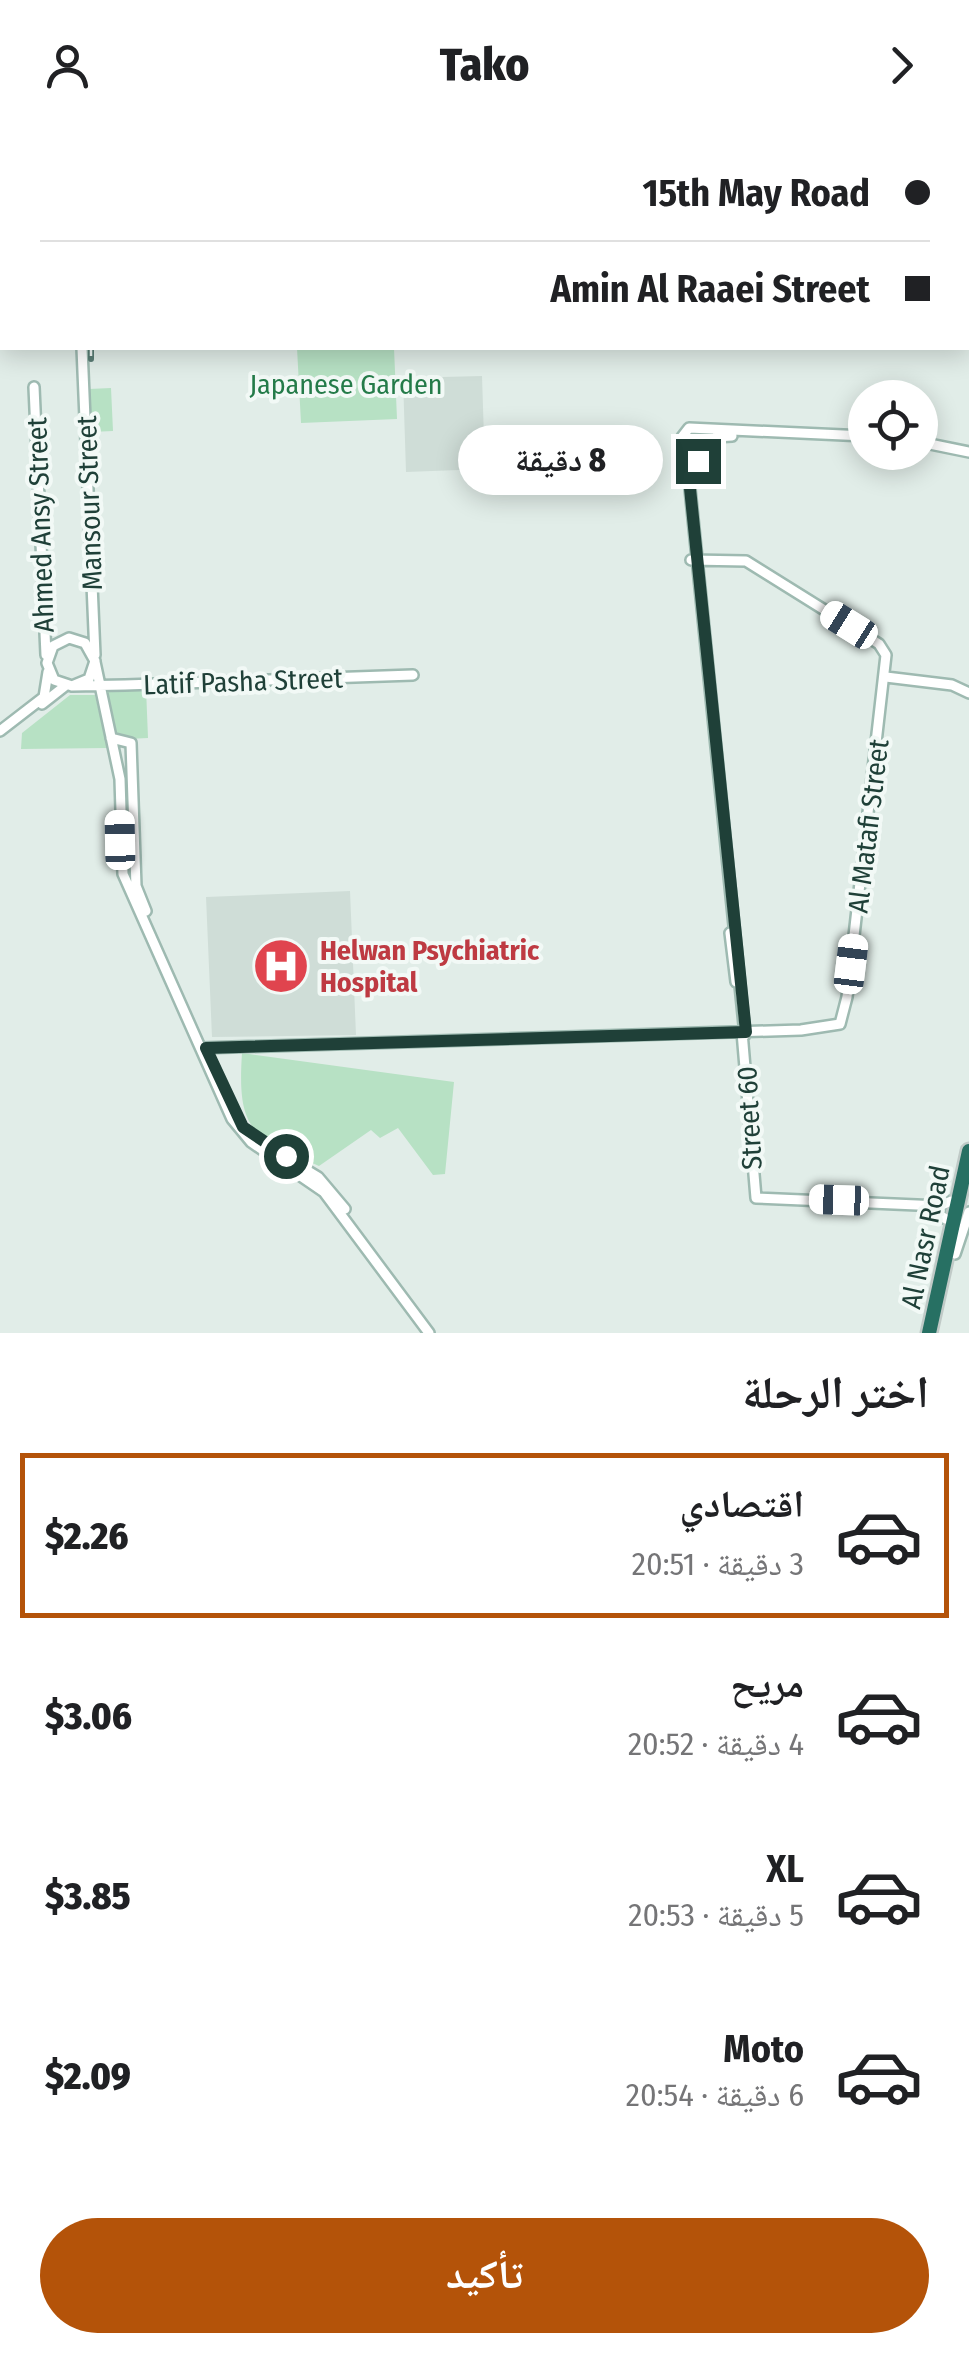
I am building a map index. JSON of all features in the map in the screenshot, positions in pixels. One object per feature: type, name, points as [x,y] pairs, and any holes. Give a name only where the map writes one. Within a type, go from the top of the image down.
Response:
[{"type":"highway","name":"Al Nasr Road","points":[[926,1333],[969,1148]]},
{"type":"highway","name":"Al Nasr Road","points":[[937,1333],[969,1188]]},
{"type":"street","name":"Mansour Street","points":[[82,350],[95,661],[120,779],[121,859],[132,887]]},
{"type":"street","name":"Ahmed Ansy Street","points":[[34,387],[47,666]]},
{"type":"street","points":[[694,562],[680,458],[684,434],[699,427],[737,433],[848,437]]},
{"type":"street","points":[[699,427],[709,430],[713,442]]},
{"type":"street","points":[[694,562],[688,468],[713,442],[722,436],[848,438]]},
{"type":"street","points":[[938,444],[969,450]]},
{"type":"street","points":[[680,458],[697,461]]},
{"type":"street","points":[[694,562],[741,563],[878,645]]},
{"type":"street","name":"Street 60","points":[[694,562],[698,613],[704,625],[744,1032],[756,1198],[911,1207],[940,1206],[951,1200]]},
{"type":"street","points":[[0,734],[44,696],[47,666],[58,642],[94,636]]},
{"type":"street","points":[[0,734],[69,686],[89,679],[95,661],[89,646],[76,639]]},
{"type":"street","name":"Al Matafi Street","points":[[843,1011],[886,677],[886,656],[878,645]]},
{"type":"street","name":"Al Matafi Street","points":[[843,1011],[882,676],[883,660],[878,645]]},
{"type":"street","points":[[47,666],[69,686]]},
{"type":"street","name":"Latif Pasha Street","points":[[69,686],[413,675]]},
{"type":"street","points":[[886,677],[952,685],[969,693]]},
{"type":"street","points":[[111,738],[131,743],[132,887],[232,1119],[253,1140],[324,1192],[432,1333]]},
{"type":"street","points":[[202,1045],[744,1032],[830,1025],[843,1011]]},
{"type":"street","points":[[934,1297],[946,1220],[969,1148]]},
{"type":"street","name":"Street 60","points":[[911,1207],[938,1212],[946,1220]]},
{"type":"street","points":[[955,1254],[969,1212]]},
{"type":"shaded area","points":[[482,376],[485,469],[406,472],[403,378]]},
{"type":"shaded area","name":"Helwan Psychiatric Hospital","points":[[350,891],[356,1035],[212,1037],[206,897]]},
{"type":"green space","name":"Japanese Garden","points":[[297,350],[394,350],[397,419],[301,423]]},
{"type":"green space","points":[[111,388],[113,431],[91,432],[89,389]]},
{"type":"green space","points":[[146,688],[148,738],[127,739],[114,733],[104,689]]},
{"type":"green space","points":[[70,695],[95,695],[108,748],[21,749],[22,733]]},
{"type":"green space","points":[[242,1053],[454,1082],[445,1174],[433,1175],[398,1128],[380,1138],[371,1130],[319,1166],[278,1147],[253,1128],[246,1115]]},
{"type":"railway","points":[[91,350],[91,359]]},
{"type":"place","name":"Helwan Psychiatric Hospital","points":[[281,966]]},
{"type":"route","points":[[286,1156],[243,1127],[206,1048],[746,1032],[688,469],[698,461]]}]
